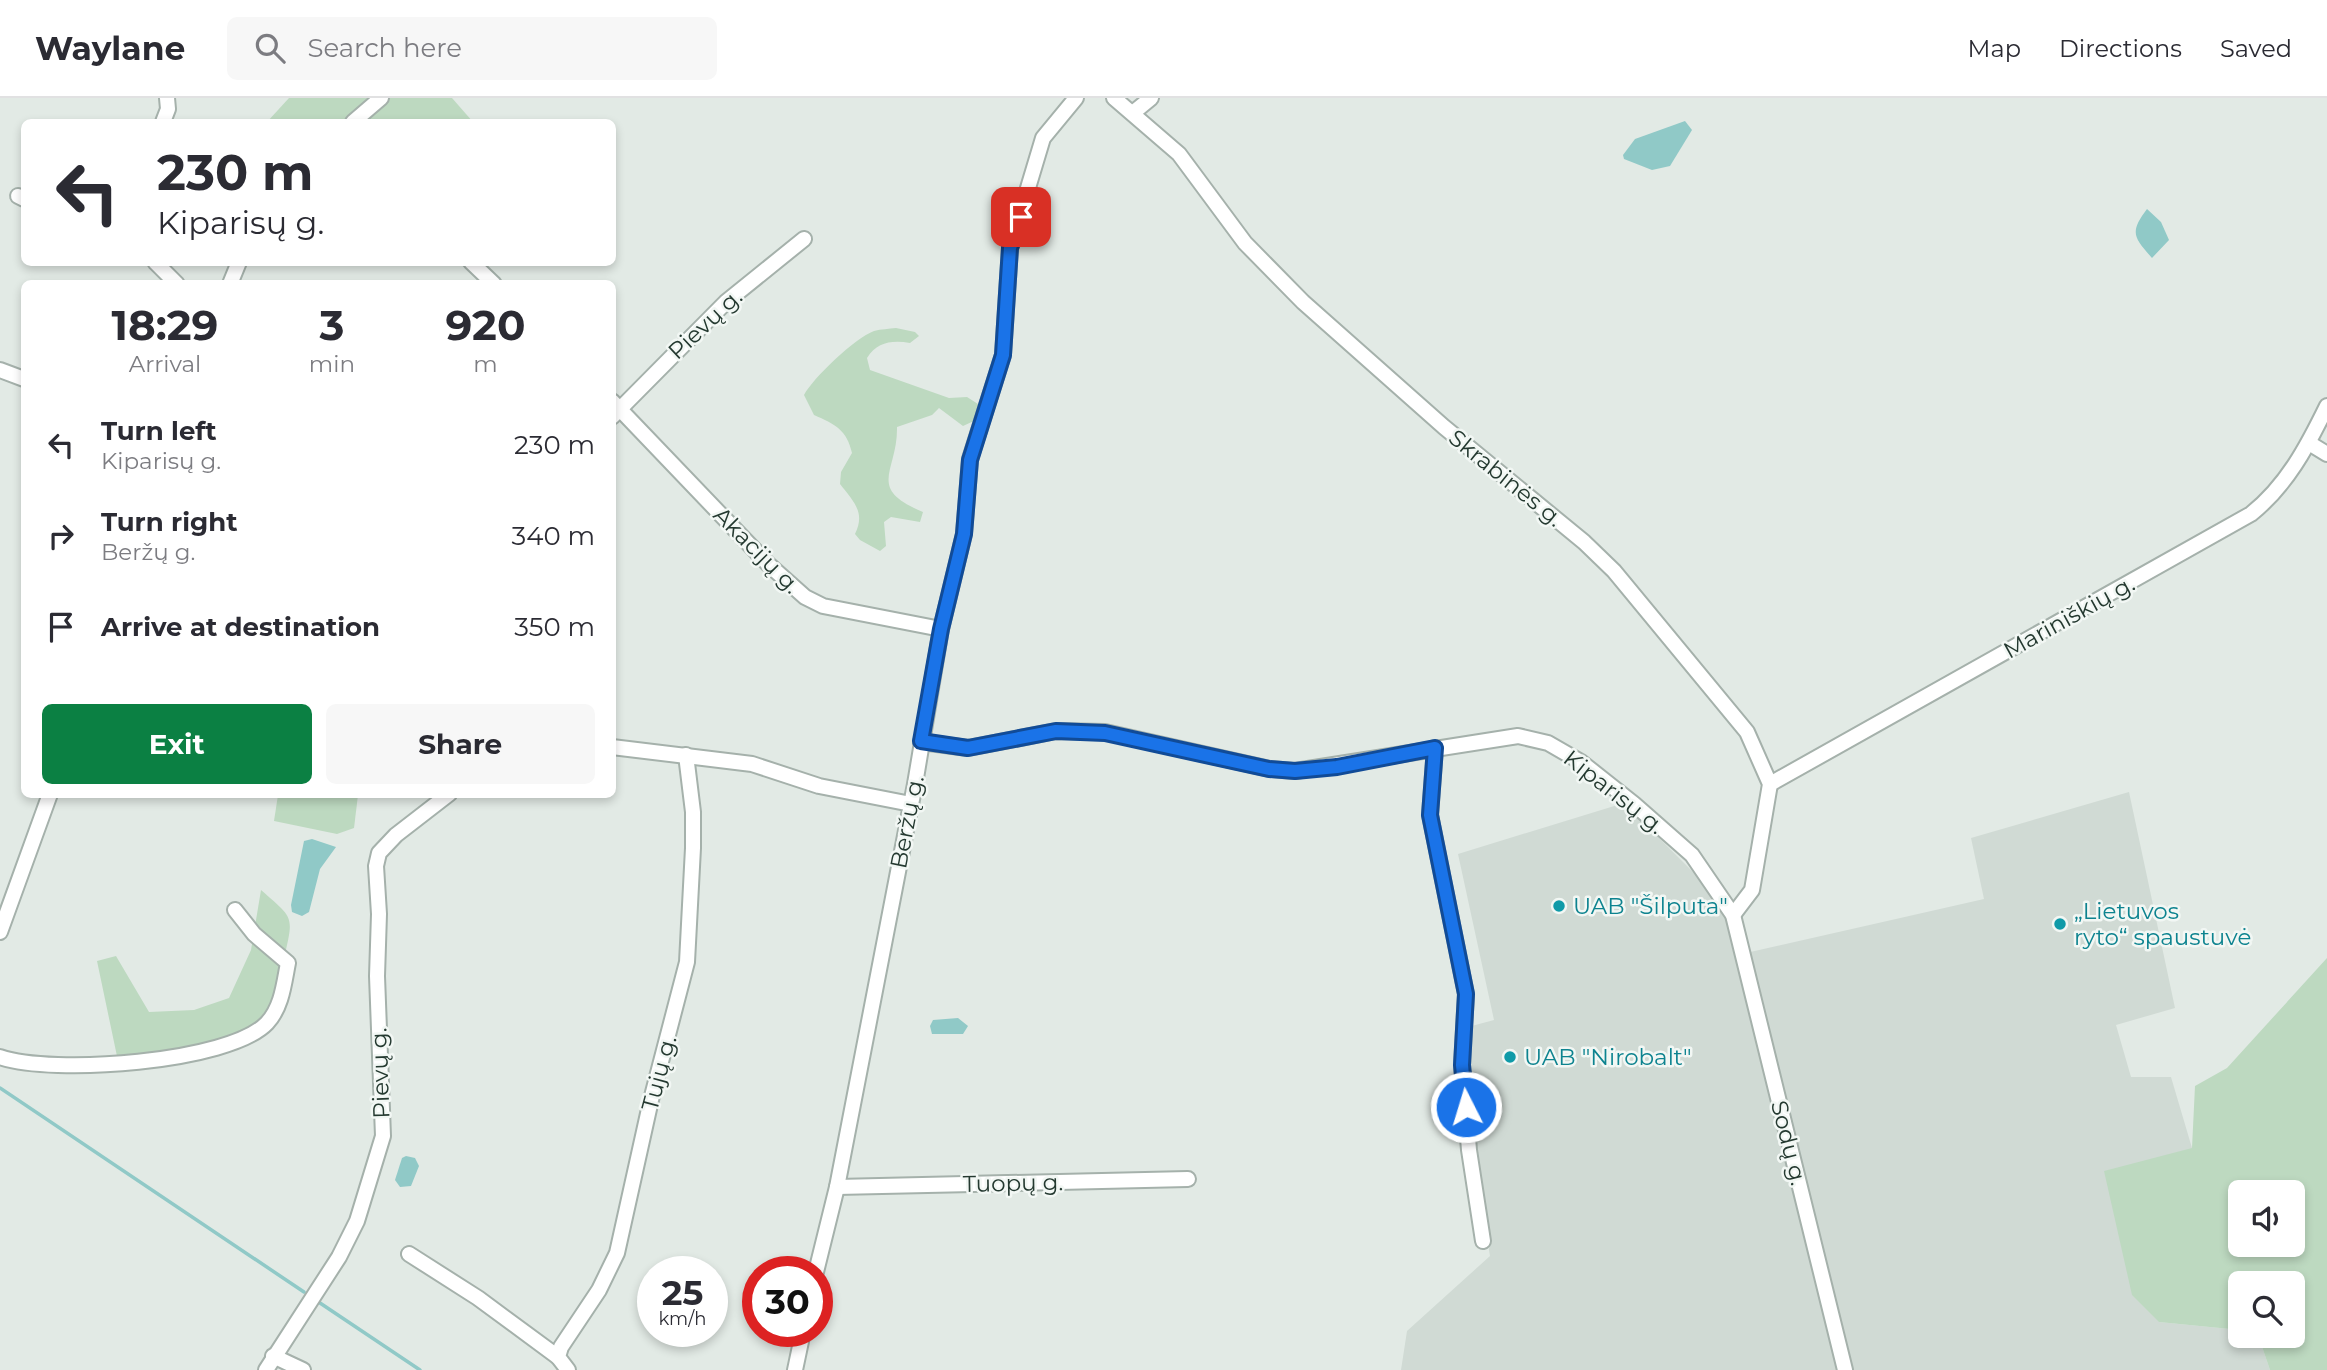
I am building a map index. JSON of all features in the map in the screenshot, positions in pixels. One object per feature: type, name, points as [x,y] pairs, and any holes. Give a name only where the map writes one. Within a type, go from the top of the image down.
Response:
[{"type":"street","points":[[164,119],[168,109],[167,98]]},
{"type":"street","points":[[356,119],[381,98]]},
{"type":"street","name":"Beržų g.","points":[[820,1256],[837,1187],[911,804],[941,629],[964,534],[970,460],[1003,355],[1010,248],[1043,138],[1076,98]]},
{"type":"street","name":"Skrabinės g.","points":[[1114,98],[1134,112],[1179,154],[1245,243],[1303,302],[1444,427],[1584,542],[1614,571],[1747,732],[1770,784]]},
{"type":"street","points":[[1134,112],[1151,98]]},
{"type":"street","name":"Pievų g.","points":[[616,408],[726,302],[804,239]]},
{"type":"street","points":[[159,266],[173,280]]},
{"type":"street","points":[[475,266],[490,280]]},
{"type":"street","points":[[0,370],[21,378]]},
{"type":"street","name":"Mariniškių g.","points":[[1770,784],[2251,514],[2276,494],[2309,443],[2327,406]]},
{"type":"street","name":"Akacijų g.","points":[[616,410],[768,564],[805,597],[823,606],[941,629]]},
{"type":"street","points":[[2309,443],[2327,454]]},
{"type":"street","name":"Kiparisų g.","points":[[921,741],[968,748],[1056,731],[1105,733],[1269,769],[1295,771],[1518,736],[1548,743],[1581,762],[1692,855],[1733,915]]},
{"type":"street","points":[[616,747],[752,764],[819,786],[911,804]]},
{"type":"street","points":[[1435,748],[1430,815],[1466,994],[1462,1065],[1469,1150],[1483,1241]]},
{"type":"street","name":"Tujų g.","points":[[558,1357],[561,1347],[599,1290],[617,1253],[650,1100],[687,962],[693,848],[685,755]]},
{"type":"street","points":[[1733,915],[1752,890],[1770,784]]},
{"type":"street","points":[[0,932],[49,798]]},
{"type":"street","name":"Pievų g.","points":[[273,1356],[318,1292],[358,1221],[383,1136],[377,976],[379,914],[376,866],[379,853],[396,835],[444,798]]},
{"type":"street","points":[[0,1057],[28,1063],[140,1064],[253,1034],[275,1013],[281,1000],[288,962],[254,934],[235,909]]},
{"type":"street","name":"Sodų g.","points":[[1733,915],[1845,1370]]},
{"type":"street","name":"Tuopų g.","points":[[837,1187],[1188,1179]]},
{"type":"street","points":[[409,1254],[478,1298],[558,1357],[568,1370]]},
{"type":"street","points":[[795,1370],[800,1347]]},
{"type":"street","points":[[265,1370],[273,1356],[303,1370]]},
{"type":"shaded area","points":[[2129,792],[2175,1008],[2116,1025],[2131,1077],[2171,1077],[2192,1148],[2159,1322],[2228,1329],[2228,1348],[2262,1348],[2270,1370],[1852,1370],[1746,953],[1984,899],[1971,838]]},
{"type":"shaded area","points":[[1624,803],[1724,903],[1841,1370],[1401,1370],[1407,1331],[1490,1256],[1472,1149],[1466,1065],[1468,1027],[1494,1020],[1458,854]]},
{"type":"green space","points":[[289,98],[452,98],[470,119],[270,119]]},
{"type":"green space","points":[[896,328],[915,332],[919,336],[910,343],[891,342],[875,348],[867,358],[870,370],[949,398],[967,397],[978,404],[981,411],[976,420],[963,426],[939,408],[932,415],[897,427],[890,486],[895,495],[905,503],[923,512],[920,522],[891,517],[884,522],[886,546],[880,551],[860,540],[855,534],[859,513],[840,484],[841,472],[852,453],[850,445],[834,425],[814,415],[804,395],[825,369],[856,342],[874,331]]},
{"type":"green space","points":[[278,798],[358,798],[354,828],[337,834],[274,821]]},
{"type":"green space","points":[[261,890],[285,913],[290,925],[278,983],[263,1015],[245,1030],[211,1044],[171,1054],[118,1061],[97,961],[116,956],[149,1012],[194,1010],[229,998],[251,950]]},
{"type":"green space","points":[[2327,958],[2327,1370],[2270,1370],[2262,1348],[2305,1348],[2305,1271],[2228,1271],[2228,1329],[2159,1322],[2132,1295],[2104,1171],[2192,1148],[2195,1086],[2227,1068]]},
{"type":"water","points":[[1685,121],[1692,130],[1670,166],[1652,170],[1624,159],[1623,155],[1635,139]]},
{"type":"water","points":[[2147,209],[2161,222],[2169,240],[2152,258],[2136,235],[2138,224]]},
{"type":"water","points":[[312,839],[336,847],[320,869],[309,912],[302,916],[292,912],[291,905],[304,841]]},
{"type":"water","points":[[958,1018],[968,1026],[963,1034],[932,1034],[930,1026],[933,1020]]},
{"type":"water","points":[[402,1158],[415,1158],[419,1166],[411,1186],[400,1187],[395,1180]]},
{"type":"waterway","points":[[0,1088],[304,1292]]},
{"type":"waterway","points":[[320,1303],[420,1370]]},
{"type":"place","name":"UAB \"Šilputa\"","points":[[1559,906]]},
{"type":"place","name":"„Lietuvos ryto“ spaustuvė","points":[[2060,924]]},
{"type":"place","name":"UAB \"Nirobalt\"","points":[[1510,1057]]},
{"type":"route","points":[[1021,217],[1010,248],[1003,355],[970,460],[964,534],[941,629],[921,741],[968,748],[1056,731],[1105,733],[1269,769],[1295,771],[1337,767],[1435,748],[1430,815],[1466,994],[1462,1065],[1466,1107]]}]
